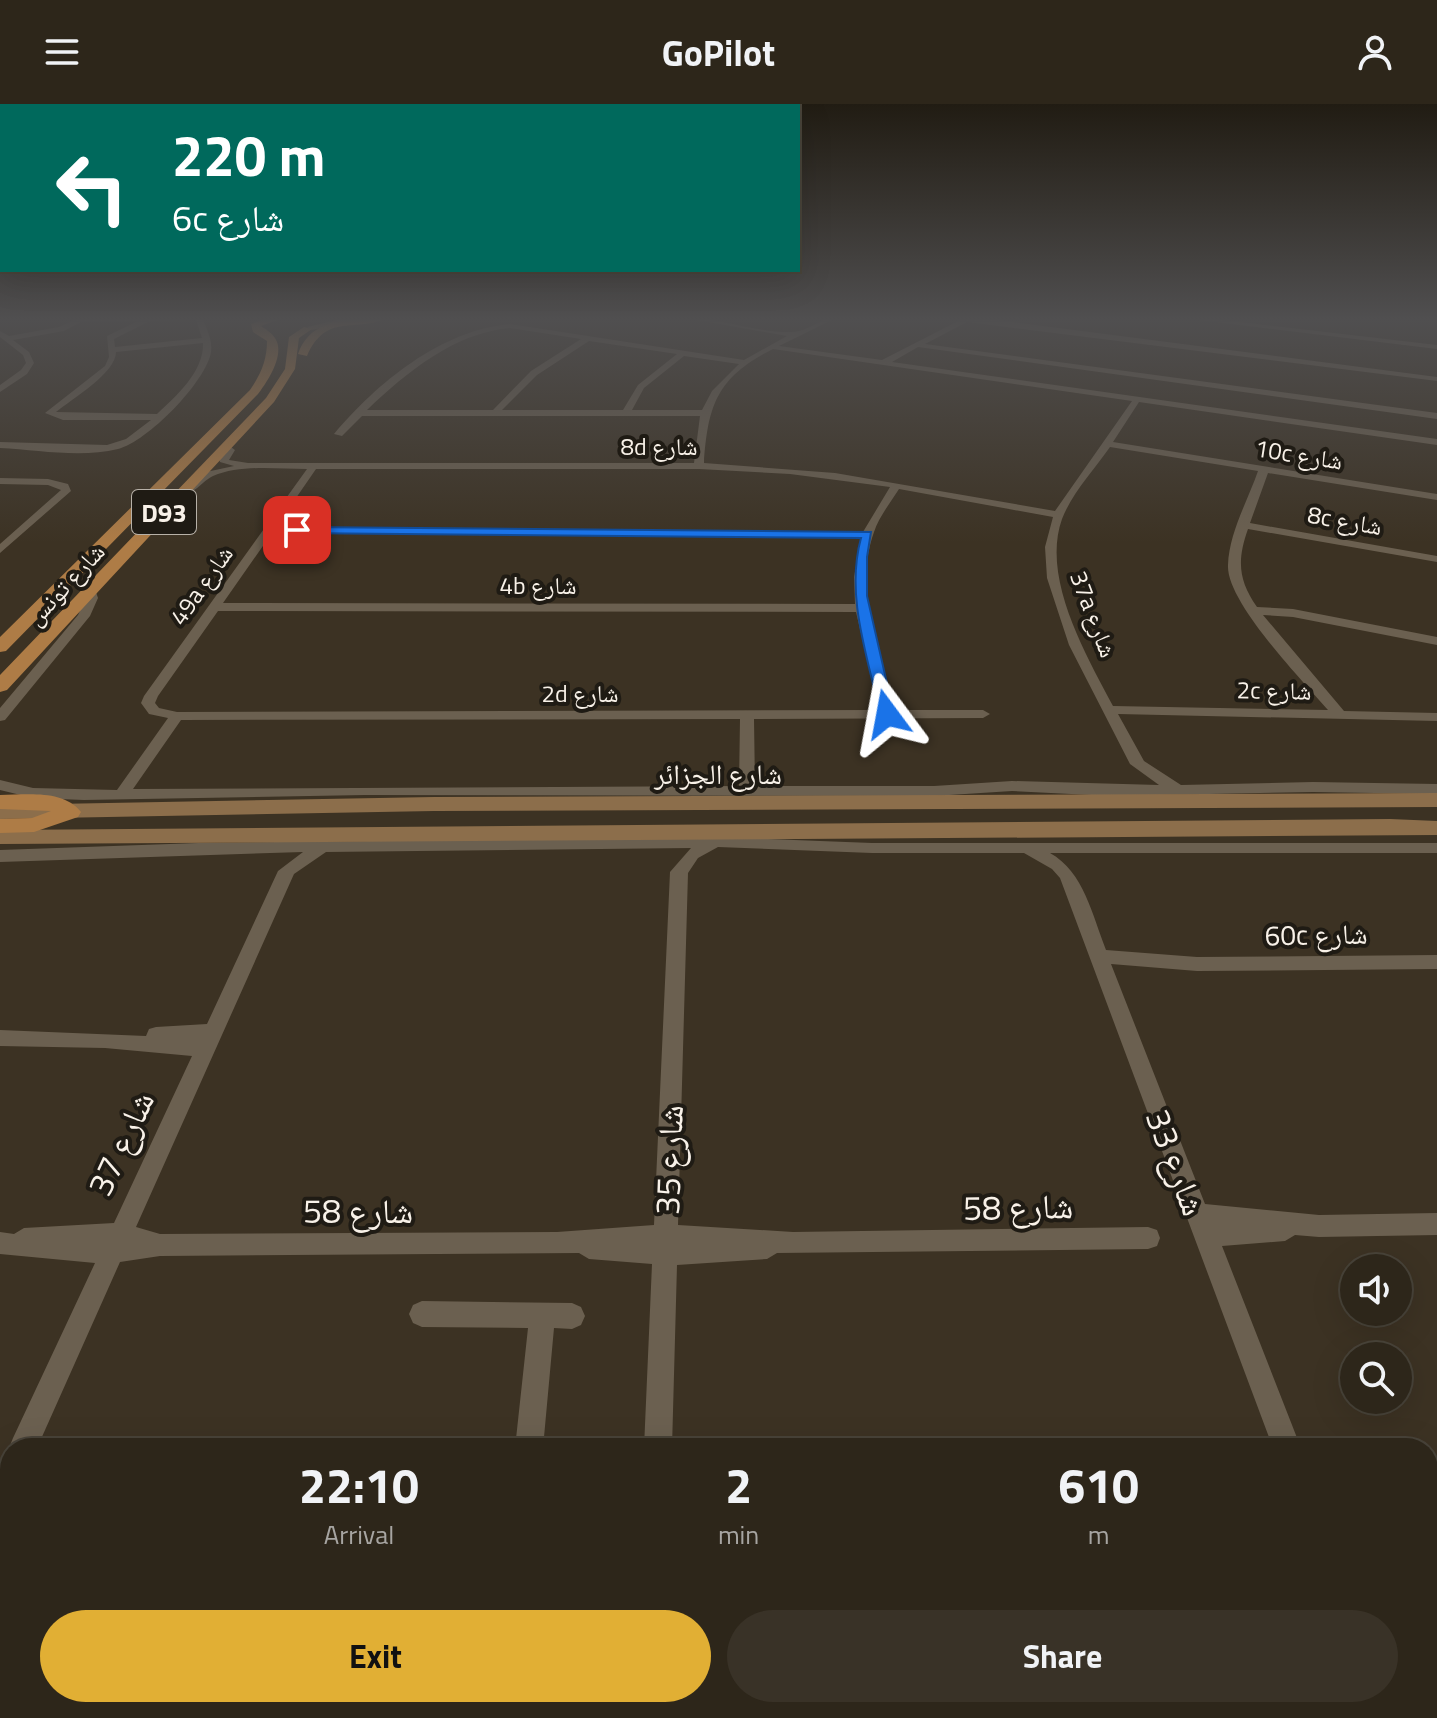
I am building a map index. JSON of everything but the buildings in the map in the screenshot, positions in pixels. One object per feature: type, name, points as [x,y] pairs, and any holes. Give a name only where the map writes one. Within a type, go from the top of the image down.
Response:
[{"type":"main road","name":"شارع تونس","points":[[0,647],[254,392]]},
{"type":"main road","name":"شارع تونس","points":[[0,686],[276,392]]},
{"type":"main road","points":[[1313,787],[1344,799]]},
{"type":"main road","points":[[512,804],[552,791]]},
{"type":"main road","name":"شارع الجزائر","points":[[0,812],[512,804],[1437,800]]},
{"type":"main road","points":[[0,802],[50,802],[70,812]]},
{"type":"main road","points":[[0,826],[34,825],[70,812]]},
{"type":"main road","points":[[1437,818],[1404,817],[1392,821],[1390,826],[1410,834],[1437,837]]},
{"type":"main road","points":[[1142,847],[1175,828]]},
{"type":"main road","name":"شارع الجزائر","points":[[0,837],[1437,828]]},
{"type":"main road","points":[[179,834],[198,848]]},
{"type":"street","points":[[76,392],[49,413],[63,417],[157,417]]},
{"type":"street","points":[[0,445],[114,447],[130,441],[182,392]]},
{"type":"street","points":[[339,434],[381,392]]},
{"type":"street","points":[[495,413],[515,392]]},
{"type":"street","points":[[626,413],[638,392]]},
{"type":"street","points":[[699,466],[705,413],[717,392]]},
{"type":"street","points":[[1090,392],[1437,442]]},
{"type":"street","points":[[1264,392],[1437,416]]},
{"type":"street","name":"37a شارع","points":[[1137,399],[1059,515],[1051,537],[1050,556],[1057,597],[1138,764]]},
{"type":"street","points":[[358,413],[705,413]]},
{"type":"street","name":"10c شارع","points":[[1108,444],[1437,497]]},
{"type":"street","name":"8d شارع","points":[[225,447],[230,450],[224,457],[225,462],[256,467]]},
{"type":"street","name":"8d شارع","points":[[179,495],[210,474],[256,467],[699,466],[795,471],[896,485],[1059,515]]},
{"type":"street","name":"49a شارع","points":[[177,716],[154,711],[149,699],[313,467]]},
{"type":"street","points":[[1264,469],[1233,568],[1242,595],[1338,713]]},
{"type":"street","points":[[0,481],[53,483],[64,486],[66,491],[0,550]]},
{"type":"street","points":[[887,714],[863,608],[860,570],[867,535],[896,485]]},
{"type":"street","name":"8c شارع","points":[[1245,525],[1437,559]]},
{"type":"street","points":[[266,530],[867,535]]},
{"type":"street","points":[[0,717],[84,616],[92,598],[90,589]]},
{"type":"street","name":"4b شارع","points":[[212,607],[863,608]]},
{"type":"street","points":[[1254,611],[1293,613],[1437,641]]},
{"type":"street","name":"2c شارع","points":[[1110,710],[1437,717]]},
{"type":"street","name":"2d شارع","points":[[177,716],[983,714]]},
{"type":"street","points":[[747,715],[747,792]]},
{"type":"street","points":[[122,794],[177,716]]},
{"type":"street","points":[[1138,764],[1156,778],[1181,789]]},
{"type":"street","points":[[1127,791],[1138,778],[1138,764]]},
{"type":"street","points":[[0,785],[21,792],[122,794],[934,791],[1012,786],[1127,791],[1313,787],[1437,789]]},
{"type":"street","points":[[0,856],[198,848],[716,842],[872,848],[1437,848]]},
{"type":"street","points":[[648,843],[667,856],[679,872],[692,854],[716,842]]},
{"type":"street","points":[[1023,846],[1045,856],[1068,876],[1071,862],[1087,847]]},
{"type":"street","points":[[253,847],[275,854],[287,871],[322,847]]},
{"type":"street","name":"شارع 37","points":[[27,1438],[207,1040],[287,871]]},
{"type":"street","name":"شارع 35","points":[[658,1438],[679,872]]},
{"type":"street","name":"شارع 33","points":[[1068,876],[1283,1438]]},
{"type":"street","name":"60c شارع","points":[[1102,963],[1437,962]]},
{"type":"street","points":[[0,1038],[207,1040]]},
{"type":"street","points":[[1202,1225],[1437,1224]]},
{"type":"street","name":"شارع 58","points":[[0,1243],[52,1250],[114,1244],[557,1243],[665,1245],[736,1252],[793,1243],[1148,1238]]},
{"type":"street","points":[[422,1314],[572,1316]]},
{"type":"street","points":[[530,1438],[542,1315]]},
{"type":"route","points":[[297,530],[453,533],[822,532],[867,535],[861,557],[861,596],[887,714]]}]
